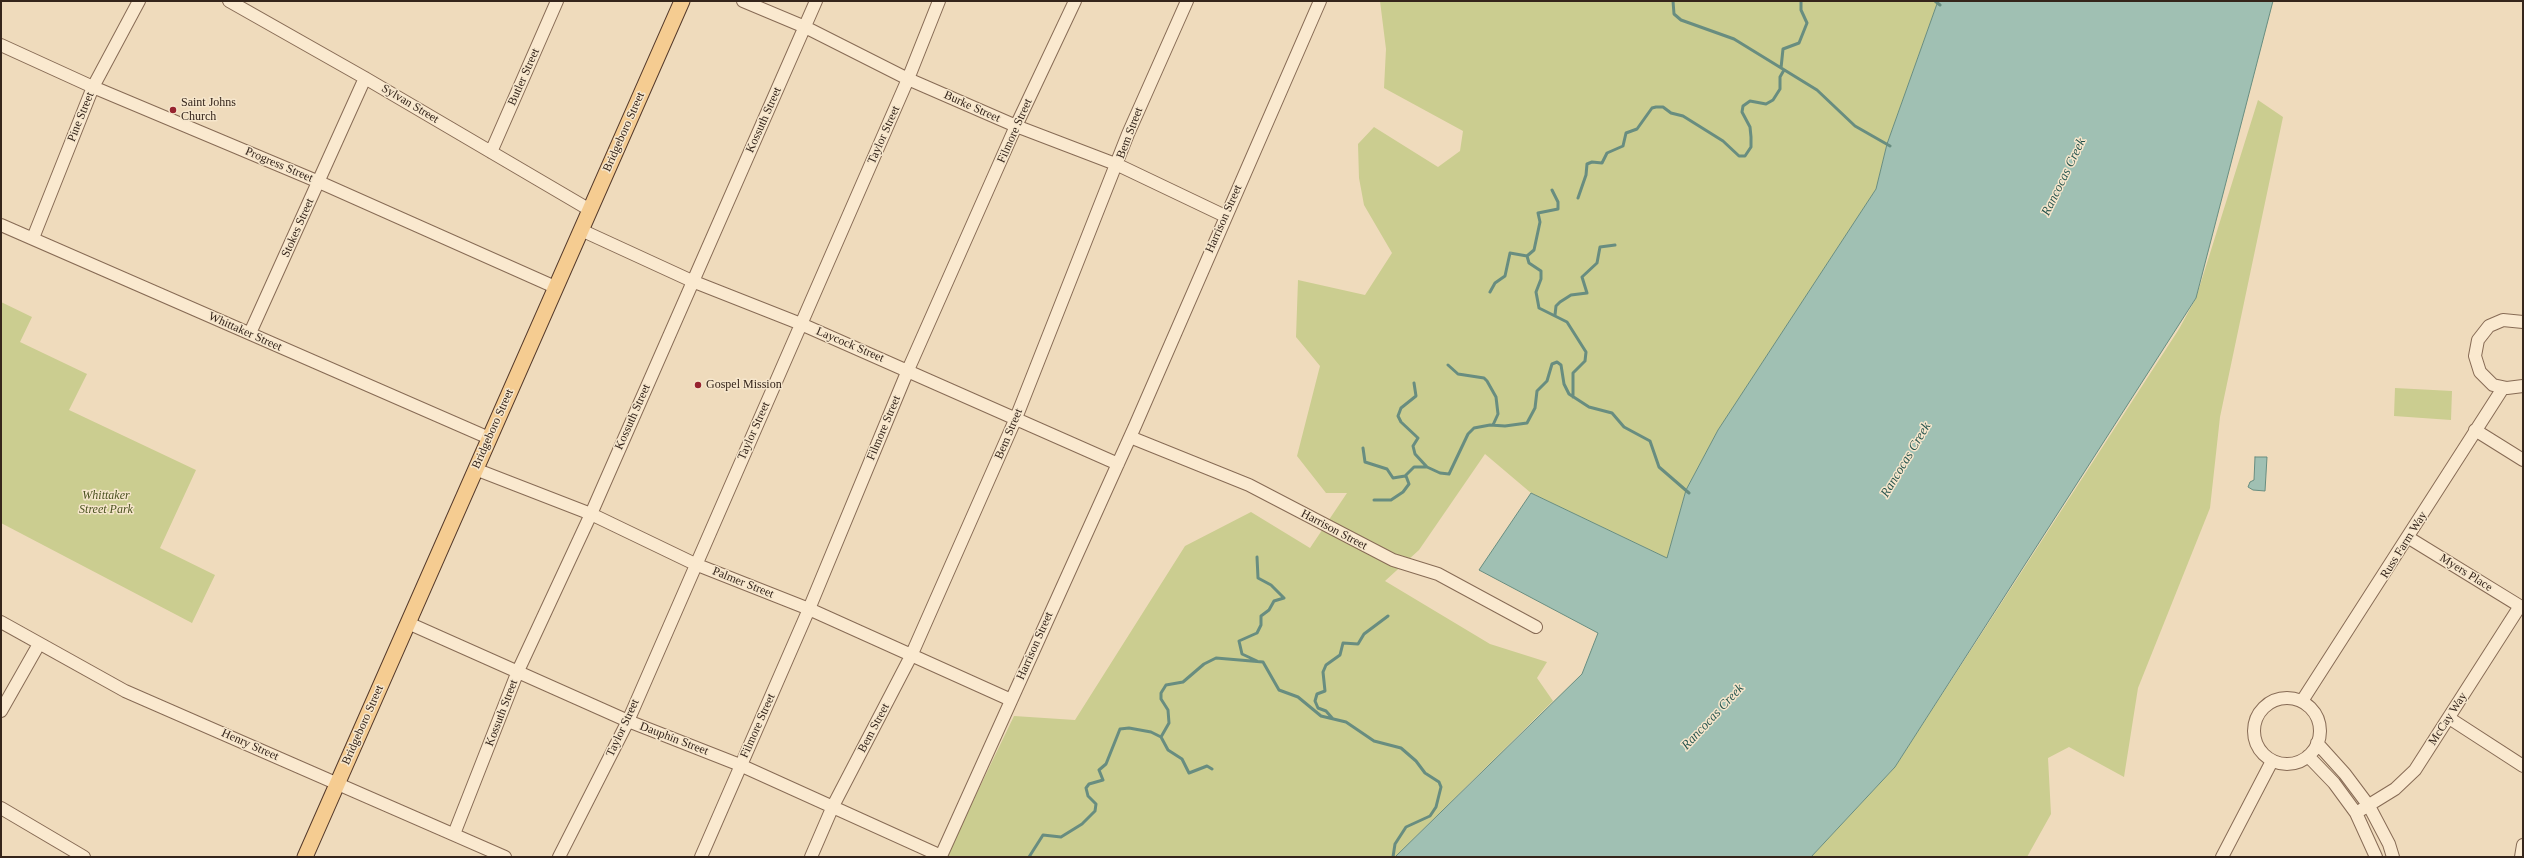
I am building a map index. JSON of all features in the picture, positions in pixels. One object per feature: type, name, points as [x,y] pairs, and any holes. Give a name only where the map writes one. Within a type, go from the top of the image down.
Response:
[{"type":"main road","name":"Bridgeboro Street","points":[[305,857],[590,210],[678,2]]},
{"type":"street","name":"Pine Street","points":[[33,238],[93,87],[139,1]]},
{"type":"street","name":"Sylvan Street","points":[[229,1],[365,78],[590,210]]},
{"type":"street","name":"Butler Street","points":[[491,152],[557,1]]},
{"type":"street","name":"Burke Street","points":[[743,1],[805,27],[908,79],[1016,126],[1118,165],[1225,216]]},
{"type":"street","name":"Kossuth Street","points":[[454,834],[518,671],[591,514],[816,1]]},
{"type":"street","name":"Taylor Street","points":[[559,857],[628,721],[695,564],[908,79],[938,1]]},
{"type":"street","name":"Filmore Street","points":[[701,857],[809,609],[908,370],[1016,126],[1075,1]]},
{"type":"street","name":"Bem Street","points":[[811,857],[833,806],[911,656],[1016,418],[1118,165],[1128,134],[1187,1]]},
{"type":"street","name":"Harrison Street","points":[[940,856],[1130,437],[1320,1]]},
{"type":"street","name":"Progress Street","points":[[1,45],[93,87],[319,182],[555,287]]},
{"type":"street","name":"Stokes Street","points":[[250,333],[365,78]]},
{"type":"street","name":"Whittaker Street","points":[[1,225],[489,438]]},
{"type":"street","name":"Laycock Street","points":[[581,230],[692,281],[801,324],[1118,464]]},
{"type":"street","points":[[2523,322],[2512,319],[2495,322],[2484,330],[2476,344],[2475,356],[2480,372],[2489,382],[2503,388],[2523,386]]},
{"type":"street","name":"Russ Farm Way","points":[[2302,701],[2409,538],[2475,430],[2503,388]]},
{"type":"street","points":[[2475,430],[2523,460]]},
{"type":"street","name":"Harrison Street","points":[[1130,437],[1249,485],[1393,560],[1438,574],[1536,627]]},
{"type":"street","name":"Palmer Street","points":[[475,470],[591,514],[695,564],[809,609],[1011,700]]},
{"type":"street","name":"Myers Place","points":[[2409,538],[2521,607]]},
{"type":"street","name":"McCay Way","points":[[2356,813],[2395,789],[2414,770],[2521,607]]},
{"type":"street","name":"Henry Street","points":[[1,622],[125,691],[504,857]]},
{"type":"street","name":"Dauphin Street","points":[[408,623],[628,721],[740,765],[940,856]]},
{"type":"street","points":[[1,711],[39,644]]},
{"type":"street","points":[[2280,698],[2290,698],[2302,701],[2310,707],[2318,722],[2319,735],[2317,743],[2308,756],[2292,763],[2272,761],[2261,752],[2254,739],[2253,731],[2258,714],[2268,703],[2280,698]]},
{"type":"street","points":[[2449,718],[2523,766]]},
{"type":"street","points":[[2317,743],[2345,774],[2369,806],[2393,857]]},
{"type":"street","points":[[2308,756],[2334,783],[2356,813],[2376,857]]},
{"type":"street","points":[[2222,857],[2272,761]]},
{"type":"street","points":[[1,808],[84,857]]},
{"type":"street","points":[[2521,857],[2523,845]]},
{"type":"green space","points":[[1380,1],[1938,1],[1887,144],[1876,189],[1718,430],[1686,490],[1667,558],[1531,493],[1485,454],[1419,550],[1385,581],[1490,644],[1547,662],[1537,678],[1553,701],[1395,857],[946,857],[1014,716],[1075,720],[1185,546],[1251,512],[1310,548],[1347,493],[1326,493],[1297,456],[1320,366],[1296,337],[1298,280],[1365,295],[1392,253],[1364,205],[1359,178],[1358,144],[1374,127],[1438,167],[1460,151],[1463,131],[1384,88],[1386,49]]},
{"type":"green space","points":[[2258,100],[2283,117],[2220,417],[2210,508],[2138,688],[2124,777],[2069,747],[2048,758],[2051,814],[2027,857],[1811,857],[1895,767],[2179,329],[2196,298]]},
{"type":"green space","name":"Whittaker Street Park","points":[[1,302],[32,317],[20,342],[87,374],[69,410],[196,470],[160,548],[215,575],[192,623],[1,523]]},
{"type":"green space","points":[[2395,388],[2452,391],[2451,420],[2394,416]]},
{"type":"water","name":"Rancocas Creek","points":[[1938,1],[2273,1],[2196,298],[1895,767],[1811,857],[1395,857],[1582,674],[1598,633],[1479,570],[1531,493],[1667,558],[1686,490],[1718,430],[1876,189],[1887,144]]},
{"type":"water","points":[[2255,457],[2267,457],[2265,491],[2253,490],[2248,487],[2250,482],[2254,480]]},
{"type":"waterway","points":[[1673,1],[1674,14],[1681,20],[1734,39],[1817,90],[1855,126],[1890,146]]},
{"type":"waterway","points":[[1781,68],[1783,49],[1799,43],[1807,23],[1801,10],[1801,1]]},
{"type":"waterway","points":[[1935,1],[1940,5]]},
{"type":"waterway","points":[[1578,198],[1586,175],[1587,164],[1592,162],[1602,163],[1607,153],[1623,146],[1626,133],[1637,129],[1652,108],[1663,107],[1671,113],[1683,116],[1723,141],[1739,156],[1745,156],[1751,147],[1751,137],[1750,127],[1742,112],[1743,106],[1750,101],[1766,104],[1773,100],[1780,89],[1780,77],[1784,70]]},
{"type":"waterway","points":[[1490,292],[1495,283],[1505,276],[1510,253],[1527,256],[1534,250],[1540,222],[1538,213],[1558,209],[1558,202],[1552,190]]},
{"type":"waterway","points":[[1555,315],[1556,306],[1560,302],[1571,295],[1587,293],[1582,277],[1597,263],[1600,247],[1615,245]]},
{"type":"waterway","points":[[1527,256],[1529,263],[1541,271],[1541,279],[1536,292],[1539,308],[1567,322],[1586,352],[1585,361],[1573,373],[1573,397]]},
{"type":"waterway","points":[[1414,383],[1416,396],[1401,408],[1398,416],[1401,422],[1418,438],[1413,446],[1415,454],[1427,467],[1440,473],[1449,474],[1468,434],[1474,428],[1490,425],[1505,426],[1527,423],[1535,408],[1537,391],[1547,381],[1552,364],[1557,362],[1561,365],[1564,384],[1569,394],[1589,407],[1612,413],[1624,427],[1650,441],[1659,467],[1689,493]]},
{"type":"waterway","points":[[1448,365],[1458,374],[1484,378],[1487,381],[1496,397],[1498,414],[1493,425]]},
{"type":"waterway","points":[[1363,448],[1365,462],[1387,469],[1393,478],[1405,476],[1414,467],[1427,467]]},
{"type":"waterway","points":[[1374,500],[1391,500],[1403,492],[1409,484],[1406,476]]},
{"type":"waterway","points":[[1257,557],[1258,578],[1271,585],[1284,598],[1274,601],[1269,610],[1261,616],[1261,625],[1257,633],[1239,641],[1242,654],[1257,661]]},
{"type":"waterway","points":[[1333,719],[1326,711],[1318,708],[1315,701],[1317,694],[1325,691],[1323,672],[1326,665],[1340,655],[1343,643],[1358,644],[1364,634],[1388,616]]},
{"type":"waterway","points":[[1161,737],[1169,723],[1168,710],[1161,699],[1161,693],[1166,685],[1183,682],[1204,664],[1216,658],[1263,662],[1279,690],[1298,697],[1321,716],[1346,722],[1374,741],[1401,748],[1416,761],[1425,773],[1439,782],[1441,787],[1436,807],[1430,816],[1406,827],[1395,844],[1393,857]]},
{"type":"waterway","points":[[1029,857],[1043,835],[1061,837],[1082,824],[1095,811],[1096,804],[1088,796],[1086,788],[1089,784],[1103,780],[1099,770],[1106,764],[1120,729],[1129,728],[1151,732],[1161,737],[1168,750],[1182,759],[1189,773],[1207,766],[1212,769]]},
{"type":"place","name":"Saint Johns Church","points":[[173,110]]},
{"type":"place","name":"Gospel Mission","points":[[698,385]]}]
